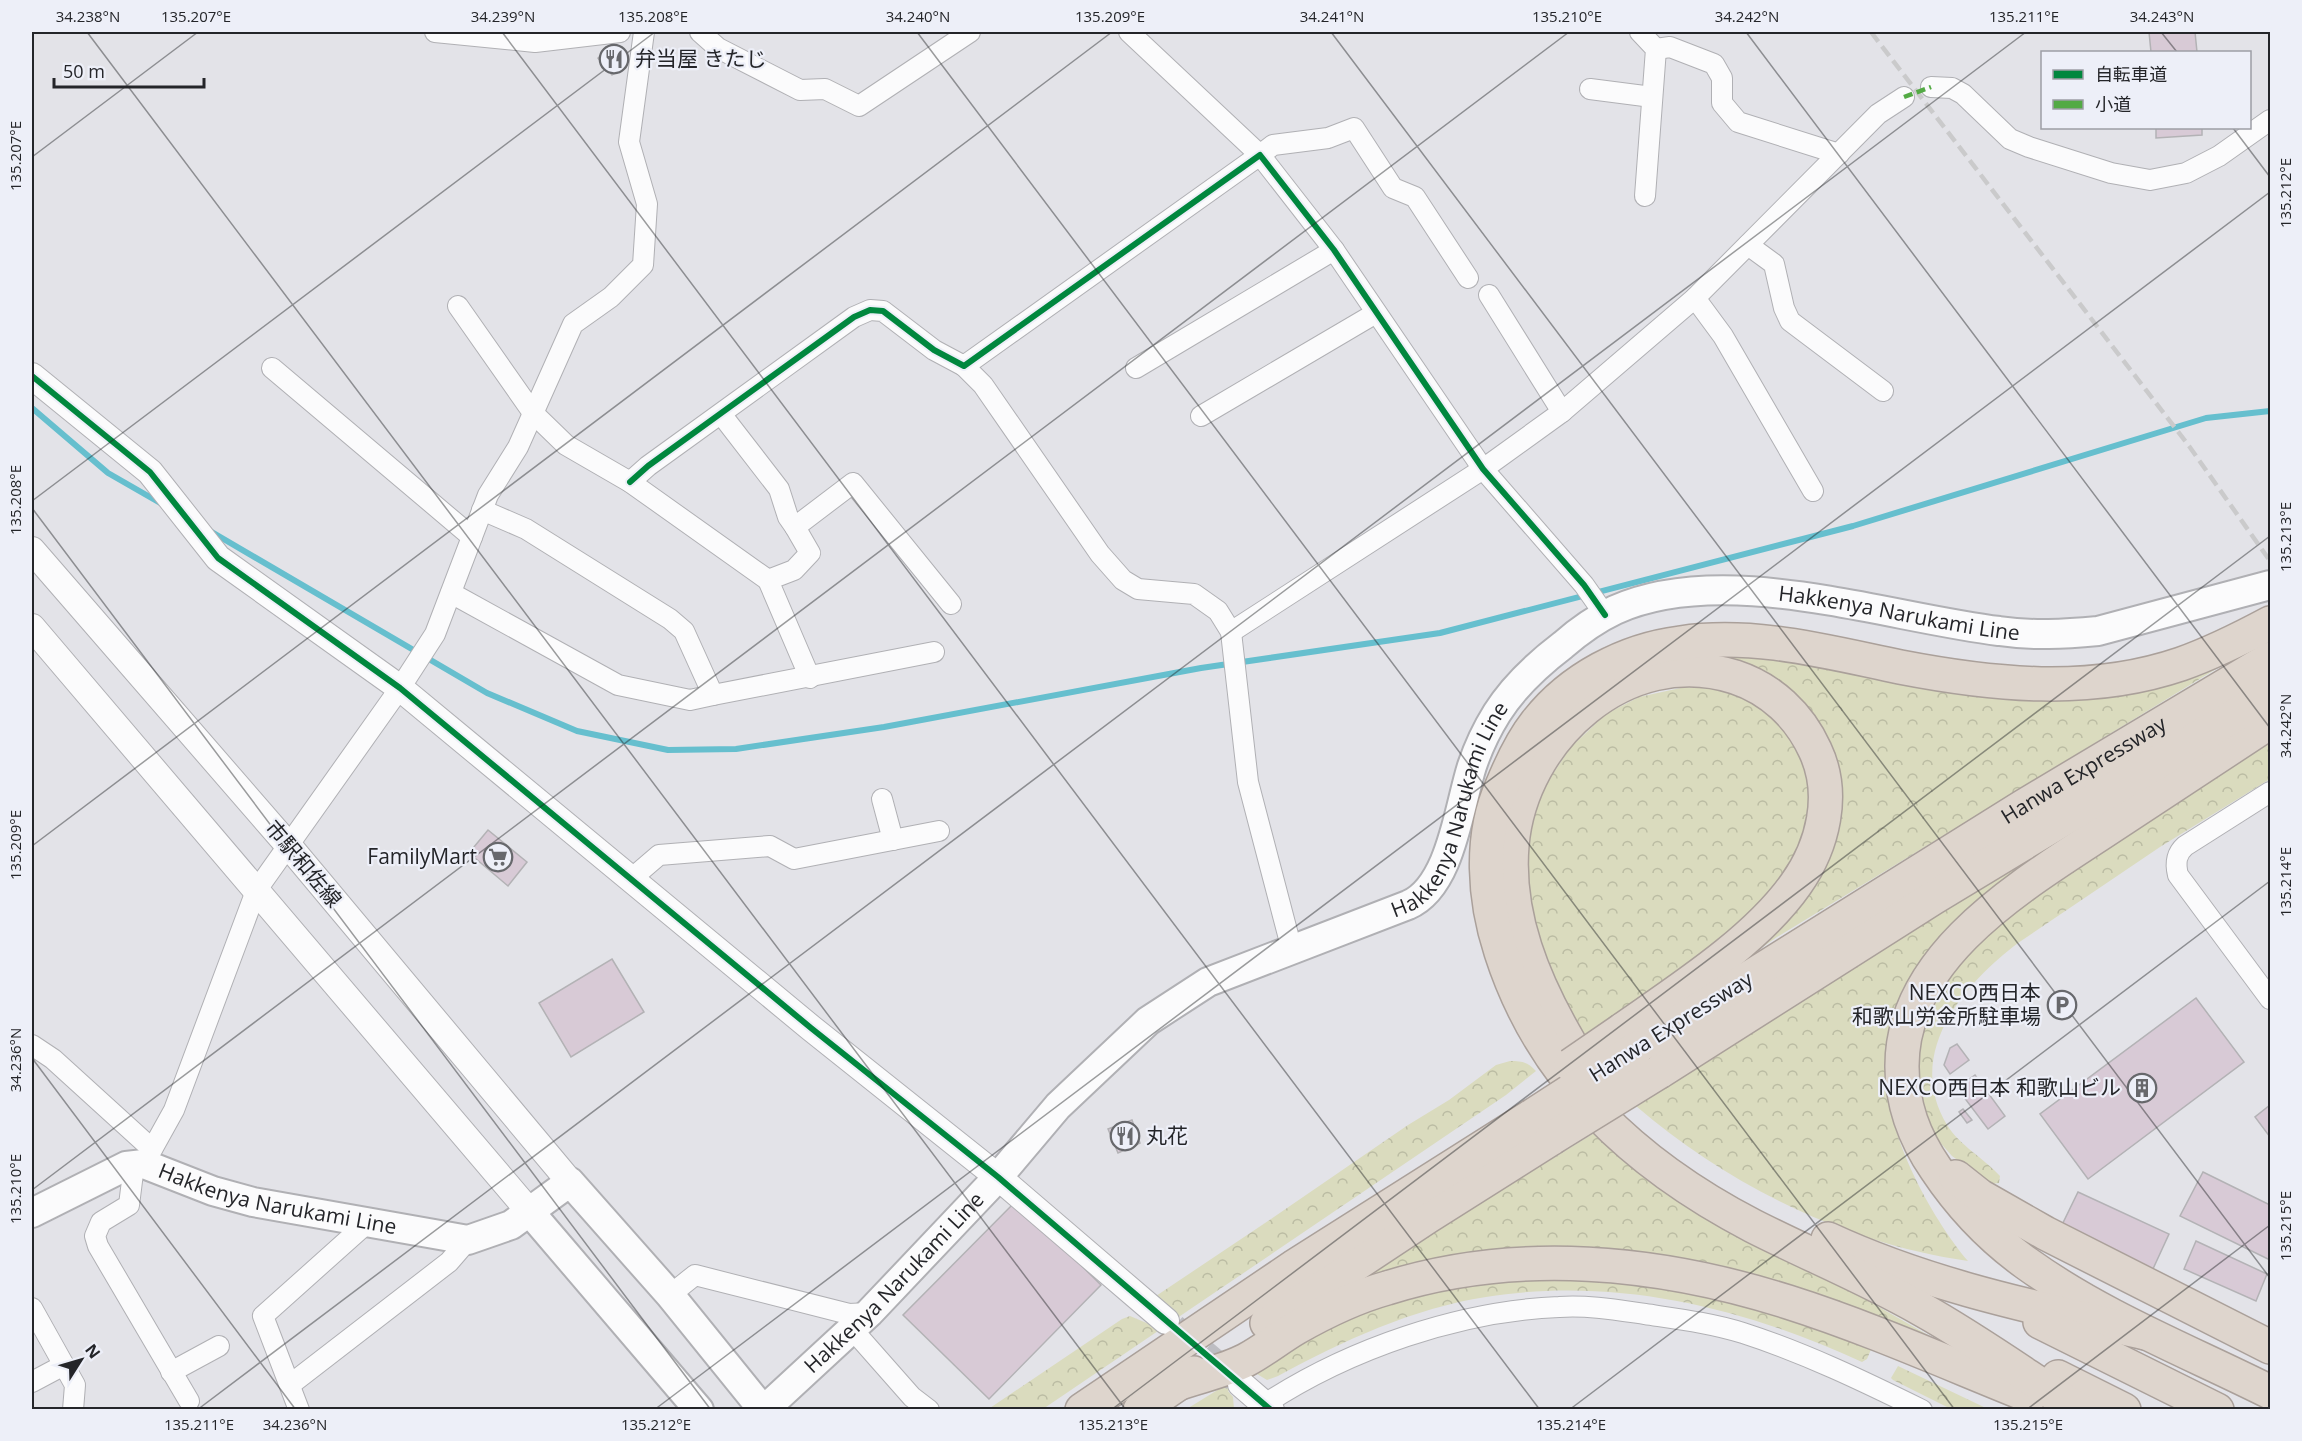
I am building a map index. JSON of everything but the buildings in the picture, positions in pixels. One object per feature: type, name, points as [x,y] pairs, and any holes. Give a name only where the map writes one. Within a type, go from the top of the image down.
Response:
[{"type":"highway","points":[[2124,1410],[1750,1224],[1691,1189],[1624,1139],[1585,1101],[1563,1075],[1519,998],[1503,958],[1491,912],[1488,890],[1488,842],[1497,796],[1533,727],[1570,689],[1605,667],[1636,652],[1677,643],[1735,640],[1782,643],[1973,680],[2034,685],[2123,679],[2163,669],[2203,655],[2271,623]]},
{"type":"highway","name":"Hanwa Expressway","points":[[1140,1410],[1371,1253],[1629,1039],[2024,806],[2245,715],[2271,659]]},
{"type":"highway","points":[[1629,1039],[1758,926],[1783,901],[1815,851],[1820,834],[1824,817],[1824,787],[1820,759],[1813,745],[1782,703],[1756,685],[1726,674],[1692,670],[1670,671],[1653,674],[1618,687],[1583,710],[1553,739],[1531,775],[1515,824],[1511,869],[1518,921],[1542,994],[1569,1042],[1598,1082],[1650,1133],[1698,1169],[1749,1199],[1839,1244],[2009,1307],[2217,1410]]},
{"type":"highway","name":"Hanwa Expressway","points":[[1082,1410],[1295,1266],[1535,1118],[1659,1072],[1933,898],[2245,715],[2271,694]]},
{"type":"highway","points":[[2245,715],[1995,907],[1952,948],[1926,984],[1908,1024],[1902,1062],[1903,1096],[1915,1135],[1927,1156],[1958,1199],[1988,1231],[2042,1274],[2145,1333],[2271,1392]]},
{"type":"highway","points":[[1907,1112],[1932,1154],[1980,1196],[2045,1233],[2271,1347]]},
{"type":"highway","points":[[1177,1384],[1244,1361],[1296,1328],[1372,1292],[1427,1276],[1494,1265],[1576,1263],[1676,1275],[1765,1295],[1859,1328],[2065,1410]]},
{"type":"highway","points":[[1978,1294],[2145,1333]]},
{"type":"highway","points":[[1920,1308],[2079,1410]]},
{"type":"highway","points":[[1859,1328],[1962,1377],[2023,1410]]},
{"type":"main road","name":"Hakkenya Narukami Line","points":[[32,1213],[143,1159],[213,1191],[253,1202],[468,1240],[511,1225],[570,1182],[669,1295],[764,1410],[861,1321],[998,1177],[1058,1106],[1148,1021],[1208,982],[1408,905],[1427,892],[1435,880],[1452,841],[1479,749],[1498,712],[1516,688],[1540,663],[1583,628],[1601,608],[1703,590],[1746,591],[1788,595],[2001,632],[2069,634],[2098,631],[2266,594]]},
{"type":"main road","points":[[529,1211],[699,1410]]},
{"type":"street","points":[[435,32],[535,42],[620,32]]},
{"type":"street","points":[[189,1401],[98,1246],[95,1236],[101,1222],[129,1205],[143,1159],[174,1110],[256,891],[400,688],[435,634],[488,495],[518,447],[573,324],[611,297],[643,265],[647,204],[629,142],[644,32]]},
{"type":"street","points":[[700,32],[718,48],[800,90],[825,89],[860,106],[970,32]]},
{"type":"street","points":[[1129,32],[1260,155],[1334,250],[1483,469],[1584,585],[1601,608]]},
{"type":"street","points":[[1640,32],[1656,49],[1645,196]]},
{"type":"street","points":[[1656,49],[1670,47],[1714,64],[1722,78],[1722,103],[1737,122],[1839,154]]},
{"type":"street","points":[[1931,87],[1952,88],[1963,94],[2010,139],[2111,173],[2150,180],[2186,173],[2219,156],[2271,120]]},
{"type":"street","points":[[1590,89],[1653,97]]},
{"type":"street","points":[[1231,632],[1483,469],[1562,412],[1695,298],[1878,114],[1904,97]]},
{"type":"street","points":[[964,366],[1273,145],[1328,138],[1354,128],[1393,188],[1415,197],[1468,278]]},
{"type":"street","points":[[1748,245],[1774,264],[1784,308],[1790,321],[1883,391]]},
{"type":"street","points":[[1136,368],[1334,250]]},
{"type":"street","points":[[1489,295],[1562,412]]},
{"type":"street","points":[[1695,298],[1723,336],[1813,491]]},
{"type":"street","points":[[458,306],[533,413],[566,445],[630,482],[768,580],[810,678]]},
{"type":"street","points":[[630,482],[648,466],[854,317],[870,310],[883,311],[934,350],[964,366],[983,385],[1100,554],[1122,580],[1138,590],[1194,594],[1218,611],[1231,632],[1248,782],[1292,950]]},
{"type":"street","points":[[1201,416],[1376,313]]},
{"type":"street","points":[[272,368],[472,537]]},
{"type":"street","points":[[32,376],[150,472],[218,558],[400,688],[811,1028],[998,1177],[1167,1321]]},
{"type":"street","points":[[721,414],[779,489],[788,517],[810,553],[795,570],[768,580]]},
{"type":"street","points":[[795,528],[853,483],[951,604]]},
{"type":"street","points":[[482,510],[526,529],[670,619],[684,631],[713,695]]},
{"type":"street","name":"市駅和佐線","points":[[32,550],[288,845],[570,1182]]},
{"type":"street","points":[[451,593],[618,685],[690,700],[934,652]]},
{"type":"street","points":[[32,627],[529,1211]]},
{"type":"street","points":[[2271,792],[2185,846],[2180,850],[2176,862],[2178,875],[2271,999]]},
{"type":"street","points":[[882,799],[893,840]]},
{"type":"street","points":[[631,879],[659,855],[770,846],[794,858],[939,831]]},
{"type":"street","points":[[32,1045],[53,1059],[143,1159]]},
{"type":"street","points":[[299,1410],[291,1384],[263,1316],[367,1223]]},
{"type":"street","points":[[291,1384],[449,1262],[468,1240]]},
{"type":"street","points":[[669,1295],[695,1275],[849,1314],[861,1321],[912,1397],[929,1410]]},
{"type":"street","points":[[1257,1402],[1327,1368],[1393,1341],[1482,1316],[1559,1307],[1639,1314],[1715,1326],[1741,1333],[1815,1360],[1922,1410]]},
{"type":"street","points":[[32,1308],[75,1385],[73,1410]]},
{"type":"street","points":[[171,1372],[219,1346]]},
{"type":"street","points":[[32,1382],[63,1365]]},
{"type":"green space","points":[[1736,652],[1925,685],[2239,655],[1777,937],[1733,968],[1813,882],[1808,709],[1635,667]]},
{"type":"green space","points":[[1685,687],[1717,689],[1749,698],[1774,716],[1805,757],[1813,813],[1785,882],[1698,959],[1582,1039],[1544,974],[1523,874],[1535,806],[1571,747],[1606,714],[1639,697]]},
{"type":"green space","points":[[2270,742],[2270,779],[2160,847],[2018,943],[1997,960],[1960,1000],[1946,1023],[1936,1047],[1932,1072],[1935,1098],[1952,1132],[2000,1176],[1999,1183],[1991,1184],[1952,1156],[1937,1139],[1926,1122],[1912,1071],[1920,1023],[1955,962],[2063,873]]},
{"type":"green space","points":[[2052,845],[2034,862],[1900,1012],[1891,1026],[1885,1055],[1886,1086],[1903,1151],[1933,1212],[1968,1261],[1923,1253],[1878,1241],[1834,1226],[1792,1207],[1710,1162],[1636,1106],[2017,864]]},
{"type":"green space","points":[[1510,1061],[1524,1063],[1536,1071],[1506,1095],[1043,1409],[987,1410],[1122,1319],[1130,1316],[1156,1327],[1156,1296],[1408,1125],[1449,1100],[1496,1065]]},
{"type":"green space","points":[[1599,1130],[1844,1287],[1935,1339],[1675,1264],[1345,1291],[1483,1201]]},
{"type":"green space","points":[[1558,1272],[1742,1297],[1872,1347],[1867,1359],[1862,1362],[1772,1326],[1679,1301],[1631,1294],[1583,1291],[1535,1292],[1459,1302],[1405,1318],[1327,1350],[1278,1376],[1267,1380],[1257,1374],[1228,1391],[1233,1397],[1234,1409],[1185,1410],[1307,1335],[1422,1288]]},
{"type":"green space","points":[[1898,1366],[1988,1409],[1951,1409],[1893,1380],[1891,1378]]},
{"type":"waterway","points":[[32,408],[108,473],[162,504]]},
{"type":"waterway","points":[[210,531],[487,693],[577,731],[668,750],[736,749],[884,727],[1201,668],[1440,633],[1853,526],[2206,418],[2270,411]]},
{"type":"tunnel","points":[[1174,1327],[1235,1379]]},
{"type":"railway","points":[[1871,32],[2189,446],[2270,561]]},
{"type":"marked path","points":[[1904,97],[1931,87]]},
{"type":"cycle path","points":[[630,482],[648,466],[854,317],[870,310],[883,311],[934,350],[964,366],[1260,155],[1334,250],[1483,469],[1584,585],[1605,615]]},
{"type":"cycle path","points":[[32,376],[150,472],[218,558],[400,688],[811,1028],[998,1177],[1271,1410]]},
{"type":"place","name":"弁当屋 きたじ","points":[[614,59]]},
{"type":"place","name":"FamilyMart","points":[[498,857]]},
{"type":"place","name":"NEXCO西日本 和歌山労金所駐車場","points":[[2062,1005]]},
{"type":"place","name":"NEXCO西日本 和歌山ビル","points":[[2142,1088]]},
{"type":"place","name":"丸花","points":[[1125,1136]]}]
